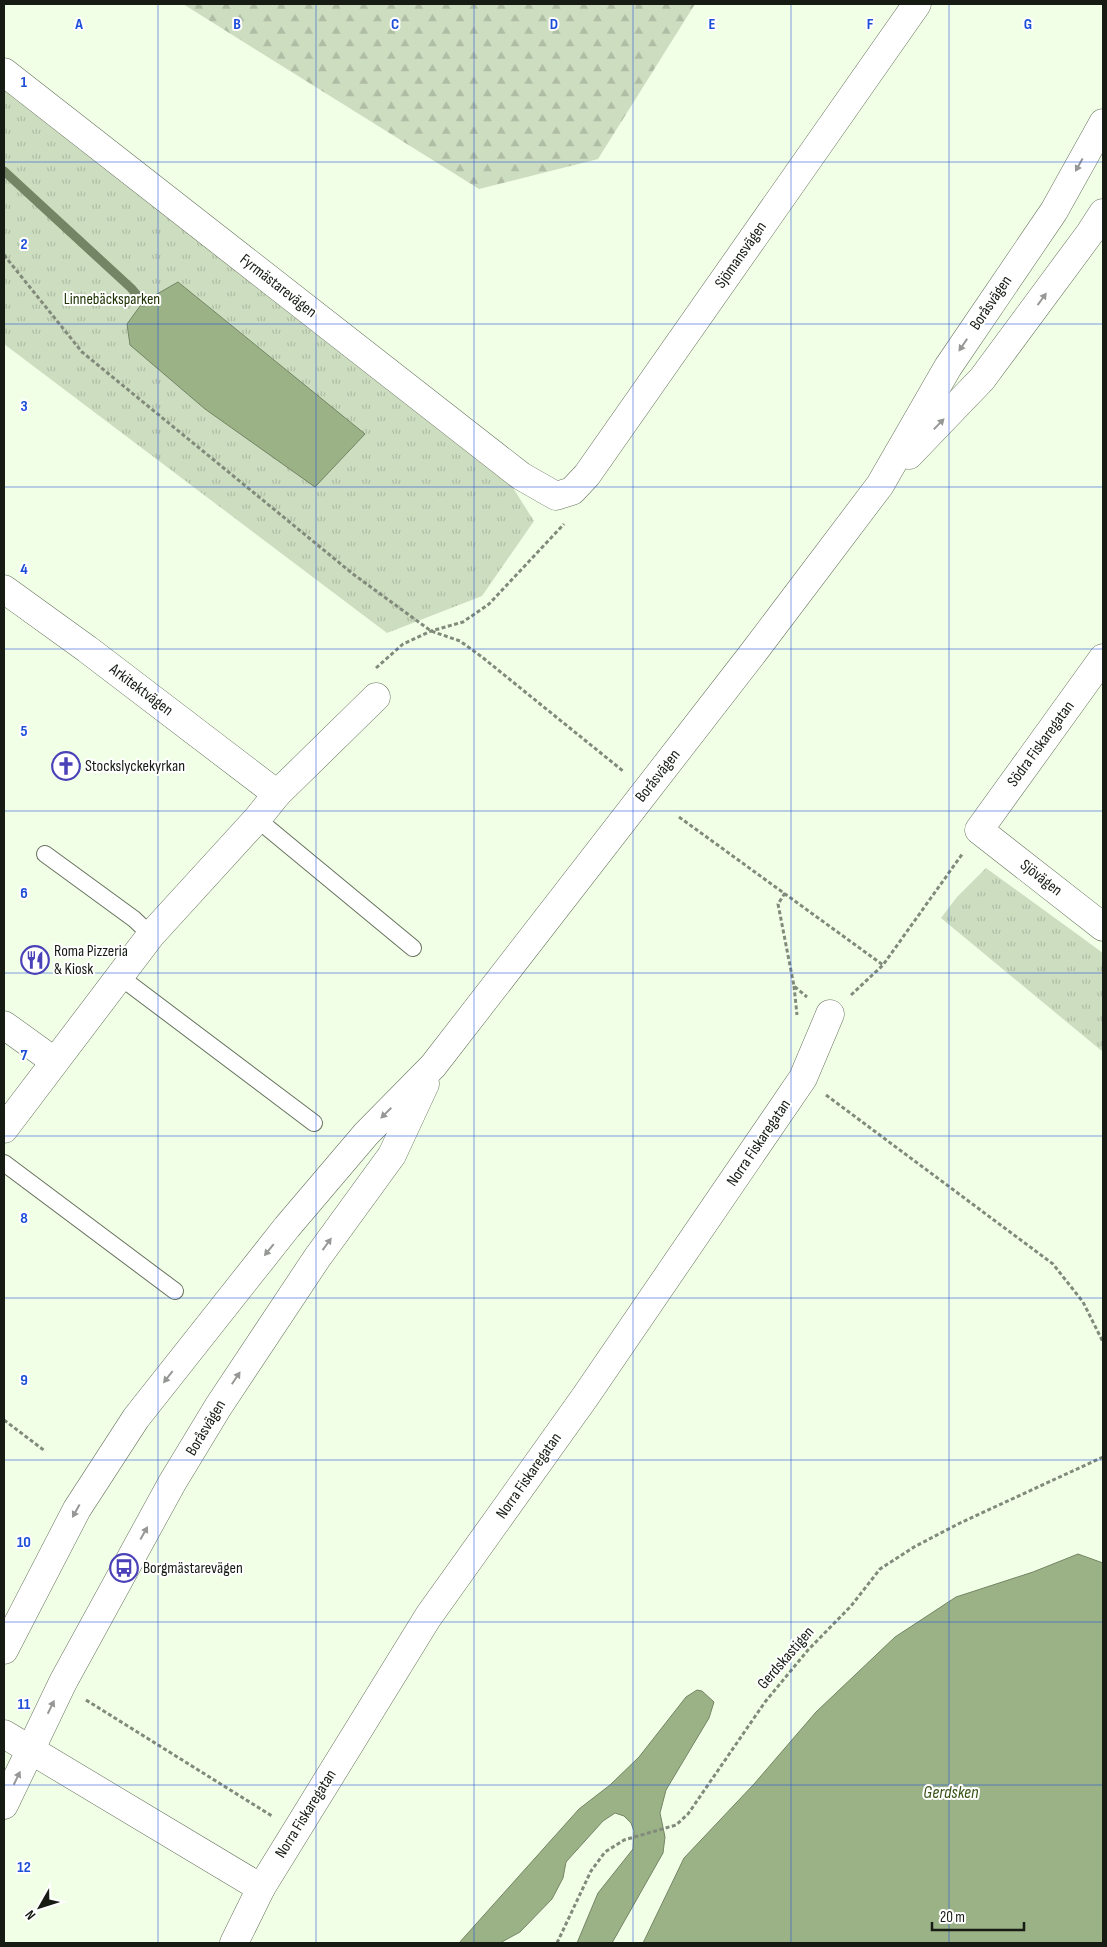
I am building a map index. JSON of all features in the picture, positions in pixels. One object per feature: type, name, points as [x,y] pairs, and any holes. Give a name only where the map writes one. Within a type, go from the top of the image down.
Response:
[{"type":"street","name":"Sjömansvägen","points":[[556,496],[572,491],[587,475],[917,4]]},
{"type":"street","name":"Fyrmästarevägen","points":[[4,72],[521,476],[556,496]]},
{"type":"street","name":"Boråsvägen","points":[[4,1650],[77,1509],[136,1418],[287,1227],[366,1134],[433,1066],[753,653],[880,484],[948,368],[1054,211],[1103,122]]},
{"type":"street","name":"Boråsvägen","points":[[880,484],[982,379],[1103,213]]},
{"type":"street","name":"Arkitektvägen","points":[[4,589],[87,649],[277,794]]},
{"type":"street","name":"Södra Fiskaregatan","points":[[979,830],[1103,658]]},
{"type":"street","points":[[4,1129],[151,935],[257,819],[373,685]]},
{"type":"street","name":"Sjövägen","points":[[979,830],[1103,927]]},
{"type":"street","name":"Norra Fiskaregatan","points":[[234,1943],[261,1888],[428,1618],[585,1397],[803,1078],[830,1014]]},
{"type":"street","points":[[4,1025],[54,1061]]},
{"type":"street","name":"Boråsvägen","points":[[4,1805],[62,1682],[172,1483],[218,1407],[311,1266],[392,1155],[433,1066]]},
{"type":"street","points":[[4,1734],[261,1888]]},
{"type":"lane","points":[[257,819],[413,948]]},
{"type":"lane","points":[[45,854],[134,918],[151,935]]},
{"type":"lane","points":[[119,976],[314,1123]]},
{"type":"lane","points":[[4,1163],[174,1291]]},
{"type":"path","points":[[4,255],[82,352],[353,574],[431,631],[460,641],[482,657],[623,771]]},
{"type":"path","points":[[373,685],[403,644],[431,631],[462,622],[489,604],[568,520]]},
{"type":"path","points":[[679,817],[884,966]]},
{"type":"path","points":[[785,893],[778,904],[794,986],[830,1014],[884,966],[979,830]]},
{"type":"path","points":[[803,1078],[1053,1264],[1083,1302],[1103,1342]]},
{"type":"path","points":[[4,1420],[45,1451]]},
{"type":"path","name":"Gerdskastigen","points":[[557,1943],[591,1871],[605,1852],[624,1840],[676,1825],[688,1814],[765,1702],[808,1650],[851,1606],[880,1569],[914,1547],[960,1523],[1103,1457]]},
{"type":"path","points":[[82,1695],[86,1700],[296,1831]]},
{"type":"green space","points":[[183,4],[695,4],[598,159],[479,189]]},
{"type":"green space","name":"Linnebäcksparken","points":[[4,88],[508,480],[534,521],[482,596],[387,633],[4,344]]},
{"type":"green space","points":[[986,868],[1103,953],[1103,1052],[941,918],[957,897]]},
{"type":"water","points":[[178,282],[365,434],[315,487],[205,409],[130,345],[127,324],[143,302]]},
{"type":"water","name":"Gerdsken","points":[[1078,1554],[1103,1563],[1103,1943],[643,1943],[684,1858],[754,1784],[816,1712],[895,1637],[956,1597],[1033,1572]]},
{"type":"water","points":[[697,1690],[702,1691],[714,1702],[709,1718],[666,1790],[660,1813],[665,1837],[663,1853],[612,1943],[577,1943],[598,1893],[633,1849],[634,1831],[631,1823],[624,1816],[615,1813],[603,1821],[566,1862],[563,1878],[552,1899],[520,1932],[500,1943],[459,1943],[579,1809],[610,1785],[639,1757],[686,1697]]},
{"type":"waterway","points":[[4,171],[131,288],[143,302]]},
{"type":"place","name":"Stockslyckekyrkan","points":[[66,766]]},
{"type":"place","name":"Roma Pizzeria & Kiosk","points":[[35,960]]},
{"type":"place","name":"Borgmästarevägen","points":[[124,1568]]}]
